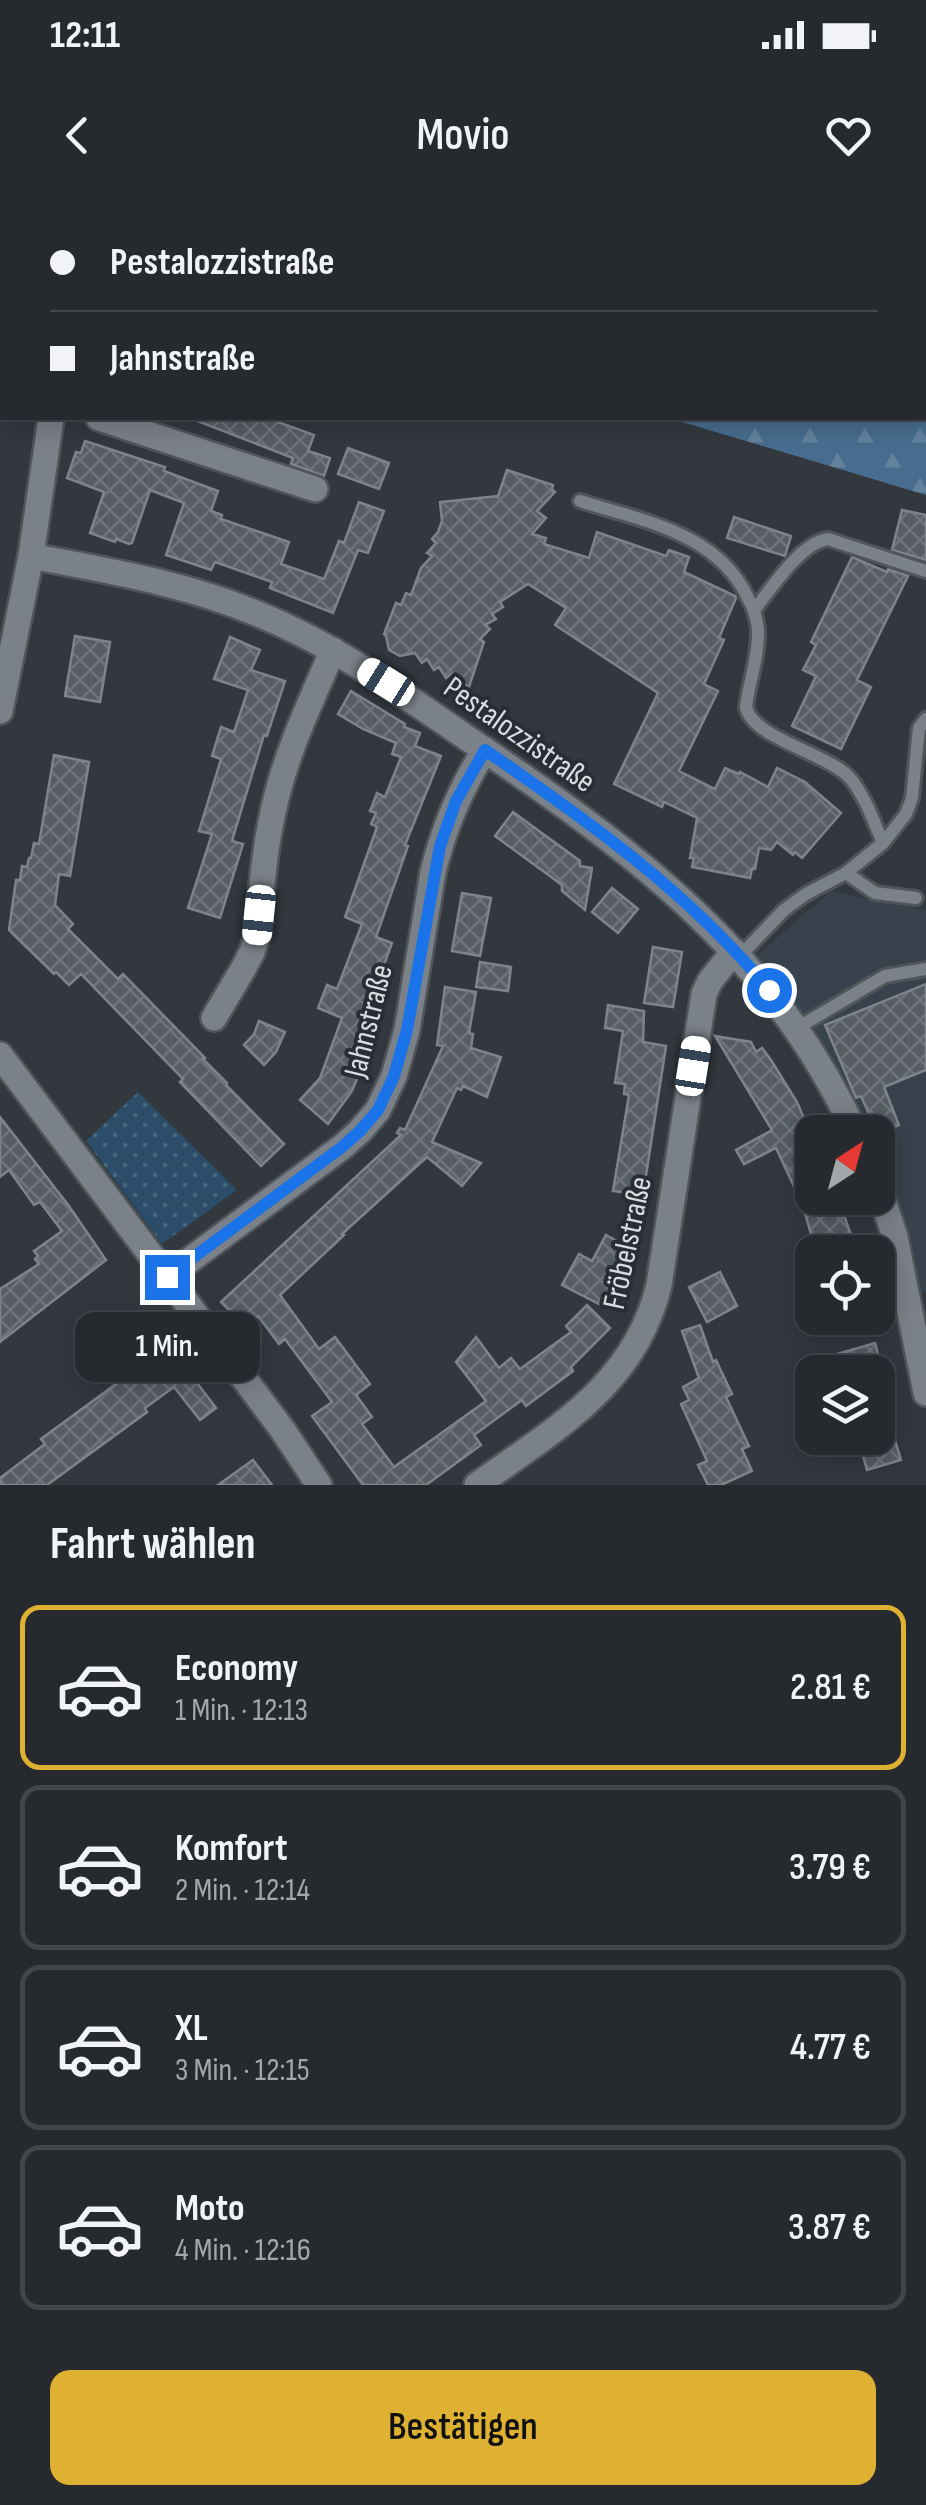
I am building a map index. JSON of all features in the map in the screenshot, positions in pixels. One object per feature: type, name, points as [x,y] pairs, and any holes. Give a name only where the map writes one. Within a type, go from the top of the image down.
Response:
[{"type":"street","points":[[0,711],[6,649],[30,556],[51,420]]},
{"type":"street","points":[[106,420],[315,490]]},
{"type":"street","name":"Pestalozzistraße","points":[[30,556],[148,578],[198,592],[256,613],[333,650],[386,682],[556,799],[645,868],[736,954],[797,1028],[846,1115]]},
{"type":"street","points":[[214,1018],[252,952],[268,834],[280,785],[333,650]]},
{"type":"street","name":"Jahnstraße","points":[[167,1277],[342,1147],[378,1110],[394,1076],[407,1030],[440,846],[456,801],[485,750]]},
{"type":"street","name":"Fröbelstraße","points":[[477,1485],[597,1394],[624,1365],[644,1330],[659,1284],[704,994],[710,981],[736,954]]},
{"type":"street","points":[[0,1055],[320,1485]]},
{"type":"street","points":[[887,1215],[899,1254],[926,1393]]},
{"type":"lane","points":[[580,501],[662,527],[716,553],[743,586],[754,610],[758,629],[746,707],[752,722],[850,778],[883,843]]},
{"type":"lane","points":[[754,610],[816,540],[828,539],[926,571]]},
{"type":"lane","points":[[736,954],[784,910],[846,873],[883,843],[906,814],[912,798],[922,753],[920,728],[926,719]]},
{"type":"lane","points":[[846,873],[875,893],[916,898]]},
{"type":"lane","points":[[797,1028],[884,976],[926,969]]},
{"type":"shaded area","points":[[831,891],[926,911],[926,1291],[921,1294],[895,1198],[895,1115],[861,1115],[817,1034],[757,955]]},
{"type":"shaded area","points":[[138,1092],[237,1190],[162,1244],[86,1141]]},
{"type":"green space","points":[[676,420],[926,420],[926,495]]},
{"type":"building","points":[[195,420],[273,420],[314,435],[308,451],[330,458],[324,476],[291,464],[293,458]]},
{"type":"building","points":[[85,441],[165,467],[164,471],[218,491],[211,511],[222,515],[221,519],[289,542],[281,564],[324,579],[339,541],[344,543],[359,502],[384,511],[368,553],[358,550],[333,613],[270,588],[272,582],[215,562],[211,570],[166,555],[184,503],[150,490],[132,543],[90,533],[104,492],[67,478],[76,452],[81,453]]},
{"type":"building","points":[[348,448],[389,463],[379,489],[338,474]]},
{"type":"building","points":[[507,470],[553,485],[555,492],[537,511],[546,518],[532,534],[546,538],[544,544],[589,558],[597,532],[666,556],[669,550],[689,557],[684,572],[735,596],[719,638],[724,640],[704,684],[718,691],[679,771],[715,789],[725,768],[768,787],[777,768],[805,782],[841,813],[802,858],[777,842],[771,850],[759,848],[750,878],[692,867],[697,818],[664,802],[662,807],[614,784],[658,693],[555,625],[566,608],[528,584],[500,602],[503,607],[492,614],[496,619],[485,625],[490,629],[480,639],[484,642],[469,687],[458,685],[451,674],[446,678],[439,667],[434,670],[427,659],[422,663],[415,653],[400,656],[389,650],[384,634],[396,603],[401,605],[406,593],[411,595],[421,568],[432,556],[427,553],[436,543],[432,539],[442,521],[440,502],[498,496]]},
{"type":"building","points":[[902,510],[926,515],[926,560],[892,550]]},
{"type":"building","points":[[734,517],[791,536],[785,556],[727,538]]},
{"type":"building","points":[[852,557],[908,576],[857,680],[871,687],[841,749],[792,726],[816,676],[803,670],[816,645],[811,642]]},
{"type":"building","points":[[75,636],[110,642],[100,702],[65,696]]},
{"type":"building","points":[[230,637],[260,650],[251,670],[285,681],[232,841],[243,844],[220,918],[188,908],[212,834],[199,831],[221,759],[212,756],[221,727],[234,732],[248,690],[214,679]]},
{"type":"building","points":[[351,691],[405,724],[404,727],[420,733],[415,746],[441,756],[405,845],[408,846],[376,937],[392,943],[360,1031],[374,1037],[352,1091],[328,1124],[300,1100],[320,1078],[342,1018],[318,1008],[327,985],[337,989],[362,924],[345,917],[377,827],[371,824],[376,813],[370,811],[377,793],[385,797],[401,757],[392,754],[396,743],[338,714]]},
{"type":"building","points":[[54,755],[89,762],[70,876],[59,874],[55,905],[73,924],[68,929],[118,979],[123,974],[284,1144],[261,1166],[81,974],[69,985],[9,930],[16,880],[20,880],[22,866],[27,867],[34,843],[39,844]]},
{"type":"building","points":[[513,812],[580,861],[580,866],[592,868],[585,910],[562,891],[562,885],[495,836]]},
{"type":"building","points":[[612,888],[638,909],[618,933],[592,912]]},
{"type":"building","points":[[462,893],[491,898],[480,956],[452,951]]},
{"type":"building","points":[[653,947],[682,952],[673,1007],[644,1003]]},
{"type":"building","points":[[480,962],[511,967],[508,991],[476,987]]},
{"type":"building","points":[[926,984],[926,1070],[884,1087],[899,1125],[895,1127],[895,1115],[870,1115],[861,1096],[856,1098],[825,1025]]},
{"type":"building","points":[[445,987],[476,992],[469,1033],[473,1034],[471,1048],[501,1057],[487,1097],[463,1086],[461,1090],[457,1088],[432,1142],[481,1163],[462,1186],[427,1157],[280,1295],[319,1349],[335,1337],[370,1384],[356,1395],[372,1417],[362,1424],[394,1467],[486,1401],[456,1362],[476,1337],[499,1368],[511,1358],[520,1369],[571,1332],[566,1326],[587,1305],[610,1328],[571,1367],[573,1371],[526,1406],[522,1400],[474,1435],[481,1445],[426,1485],[363,1485],[312,1416],[332,1402],[285,1339],[279,1344],[258,1316],[246,1327],[221,1302],[401,1135],[397,1133],[400,1128],[405,1130],[443,1046],[437,1045]]},
{"type":"building","points":[[608,1005],[644,1011],[643,1042],[666,1046],[643,1195],[613,1191],[629,1095],[624,1094],[625,1084],[615,1083],[623,1031],[605,1028]]},
{"type":"building","points":[[259,1021],[285,1032],[276,1052],[264,1065],[244,1045]]},
{"type":"building","points":[[715,1036],[751,1042],[756,1052],[762,1048],[797,1102],[803,1115],[795,1115],[795,1189],[776,1148],[744,1164],[736,1150],[772,1130]]},
{"type":"building","points":[[0,1117],[106,1260],[0,1342],[0,1289],[39,1264],[34,1251],[62,1231],[40,1202],[34,1205],[9,1170],[0,1177]]},
{"type":"building","points":[[806,1215],[844,1215],[851,1235],[811,1235]]},
{"type":"building","points":[[606,1235],[632,1249],[603,1306],[562,1285],[579,1254],[592,1261]]},
{"type":"building","points":[[720,1272],[737,1306],[707,1322],[689,1287]]},
{"type":"building","points":[[700,1325],[713,1362],[716,1360],[732,1394],[726,1397],[749,1446],[742,1449],[752,1471],[721,1485],[708,1485],[698,1465],[707,1461],[681,1404],[689,1400],[683,1387],[699,1378],[682,1331]]},
{"type":"building","points":[[875,1343],[878,1355],[833,1355]]},
{"type":"building","points":[[170,1347],[216,1408],[200,1420],[174,1387],[145,1408],[147,1412],[47,1485],[0,1485],[0,1478],[45,1444],[41,1439]]},
{"type":"building","points":[[895,1440],[901,1460],[867,1470],[863,1455],[895,1455]]},
{"type":"building","points":[[253,1460],[272,1485],[218,1485]]},
{"type":"route","points":[[167,1277],[342,1147],[378,1110],[394,1076],[407,1030],[433,872],[446,824],[485,750],[645,868],[718,934],[769,990]]}]
